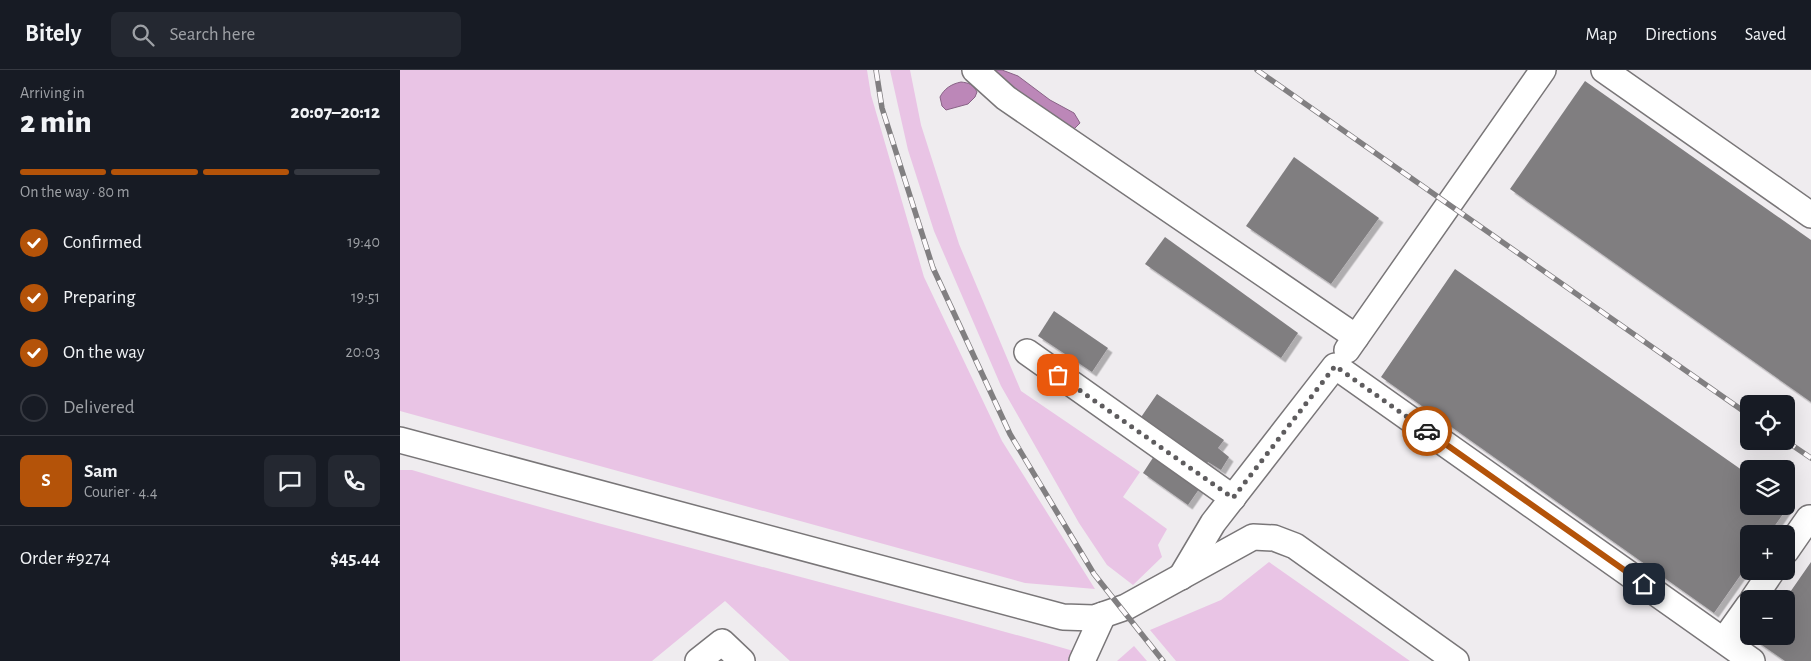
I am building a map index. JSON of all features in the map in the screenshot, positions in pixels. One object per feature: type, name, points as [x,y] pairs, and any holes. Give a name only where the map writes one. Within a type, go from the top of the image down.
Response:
[{"type":"street","points":[[975,70],[1006,98],[1356,338]]},
{"type":"street","points":[[1181,577],[1213,523],[1356,338],[1544,70]]},
{"type":"street","points":[[1604,70],[1811,215]]},
{"type":"street","points":[[1027,352],[1233,498]]},
{"type":"street","points":[[1335,366],[1752,661]]},
{"type":"street","points":[[400,440],[1063,617],[1094,618],[1126,607],[1253,537],[1274,538],[1294,546],[1456,661]]},
{"type":"street","points":[[1795,538],[1809,518]]},
{"type":"street","points":[[1082,661],[1103,615]]},
{"type":"street","points":[[1724,640],[1740,618]]},
{"type":"street","points":[[698,661],[722,642],[742,661]]},
{"type":"shaded area","points":[[400,70],[867,70],[871,95],[924,277],[1002,441],[1095,589],[1025,583],[400,411]]},
{"type":"shaded area","points":[[890,70],[910,70],[921,125],[959,244],[1021,391],[1140,472],[1123,497],[1167,529],[1158,545],[1162,557],[1133,585],[1107,565],[1079,523],[1001,386],[934,231],[908,150]]},
{"type":"shaded area","points":[[984,70],[1002,70],[1018,76],[1050,100],[1074,113],[1080,123],[1074,129],[1063,124]]},
{"type":"shaded area","points":[[961,82],[969,83],[974,87],[977,92],[975,97],[968,104],[946,110],[942,106],[940,97],[948,87]]},
{"type":"shaded area","points":[[400,470],[412,470],[578,517],[1077,652],[1071,661],[790,661],[725,601],[652,661],[400,661]]},
{"type":"shaded area","points":[[1269,562],[1410,661],[1176,661],[1150,630],[1221,600]]},
{"type":"shaded area","points":[[1134,646],[1147,661],[1117,661]]},
{"type":"building","points":[[1585,81],[1811,240],[1811,402],[1510,189]]},
{"type":"building","points":[[1294,157],[1379,218],[1331,284],[1246,226]]},
{"type":"building","points":[[1165,237],[1298,333],[1281,358],[1145,264]]},
{"type":"building","points":[[1455,269],[1740,469],[1740,515],[1782,515],[1775,525],[1740,525],[1740,576],[1714,613],[1381,377]]},
{"type":"building","points":[[1054,311],[1108,348],[1092,372],[1038,336]]},
{"type":"building","points":[[1157,394],[1224,440],[1218,448],[1229,457],[1221,470],[1208,462],[1202,471],[1137,423]]},
{"type":"building","points":[[1158,450],[1204,482],[1188,505],[1143,473]]},
{"type":"building","points":[[1811,562],[1811,661],[1785,661],[1762,645],[1795,645],[1795,590],[1792,590]]},
{"type":"railway","points":[[876,70],[882,108],[933,268],[1010,434],[1094,574],[1163,661]]},
{"type":"railway","points":[[1257,70],[1740,409]]},
{"type":"railway","points":[[1795,447],[1811,458]]},
{"type":"way so far","points":[[1058,375],[1233,498],[1335,366],[1427,431]]},
{"type":"route","points":[[1427,431],[1644,584]]}]
